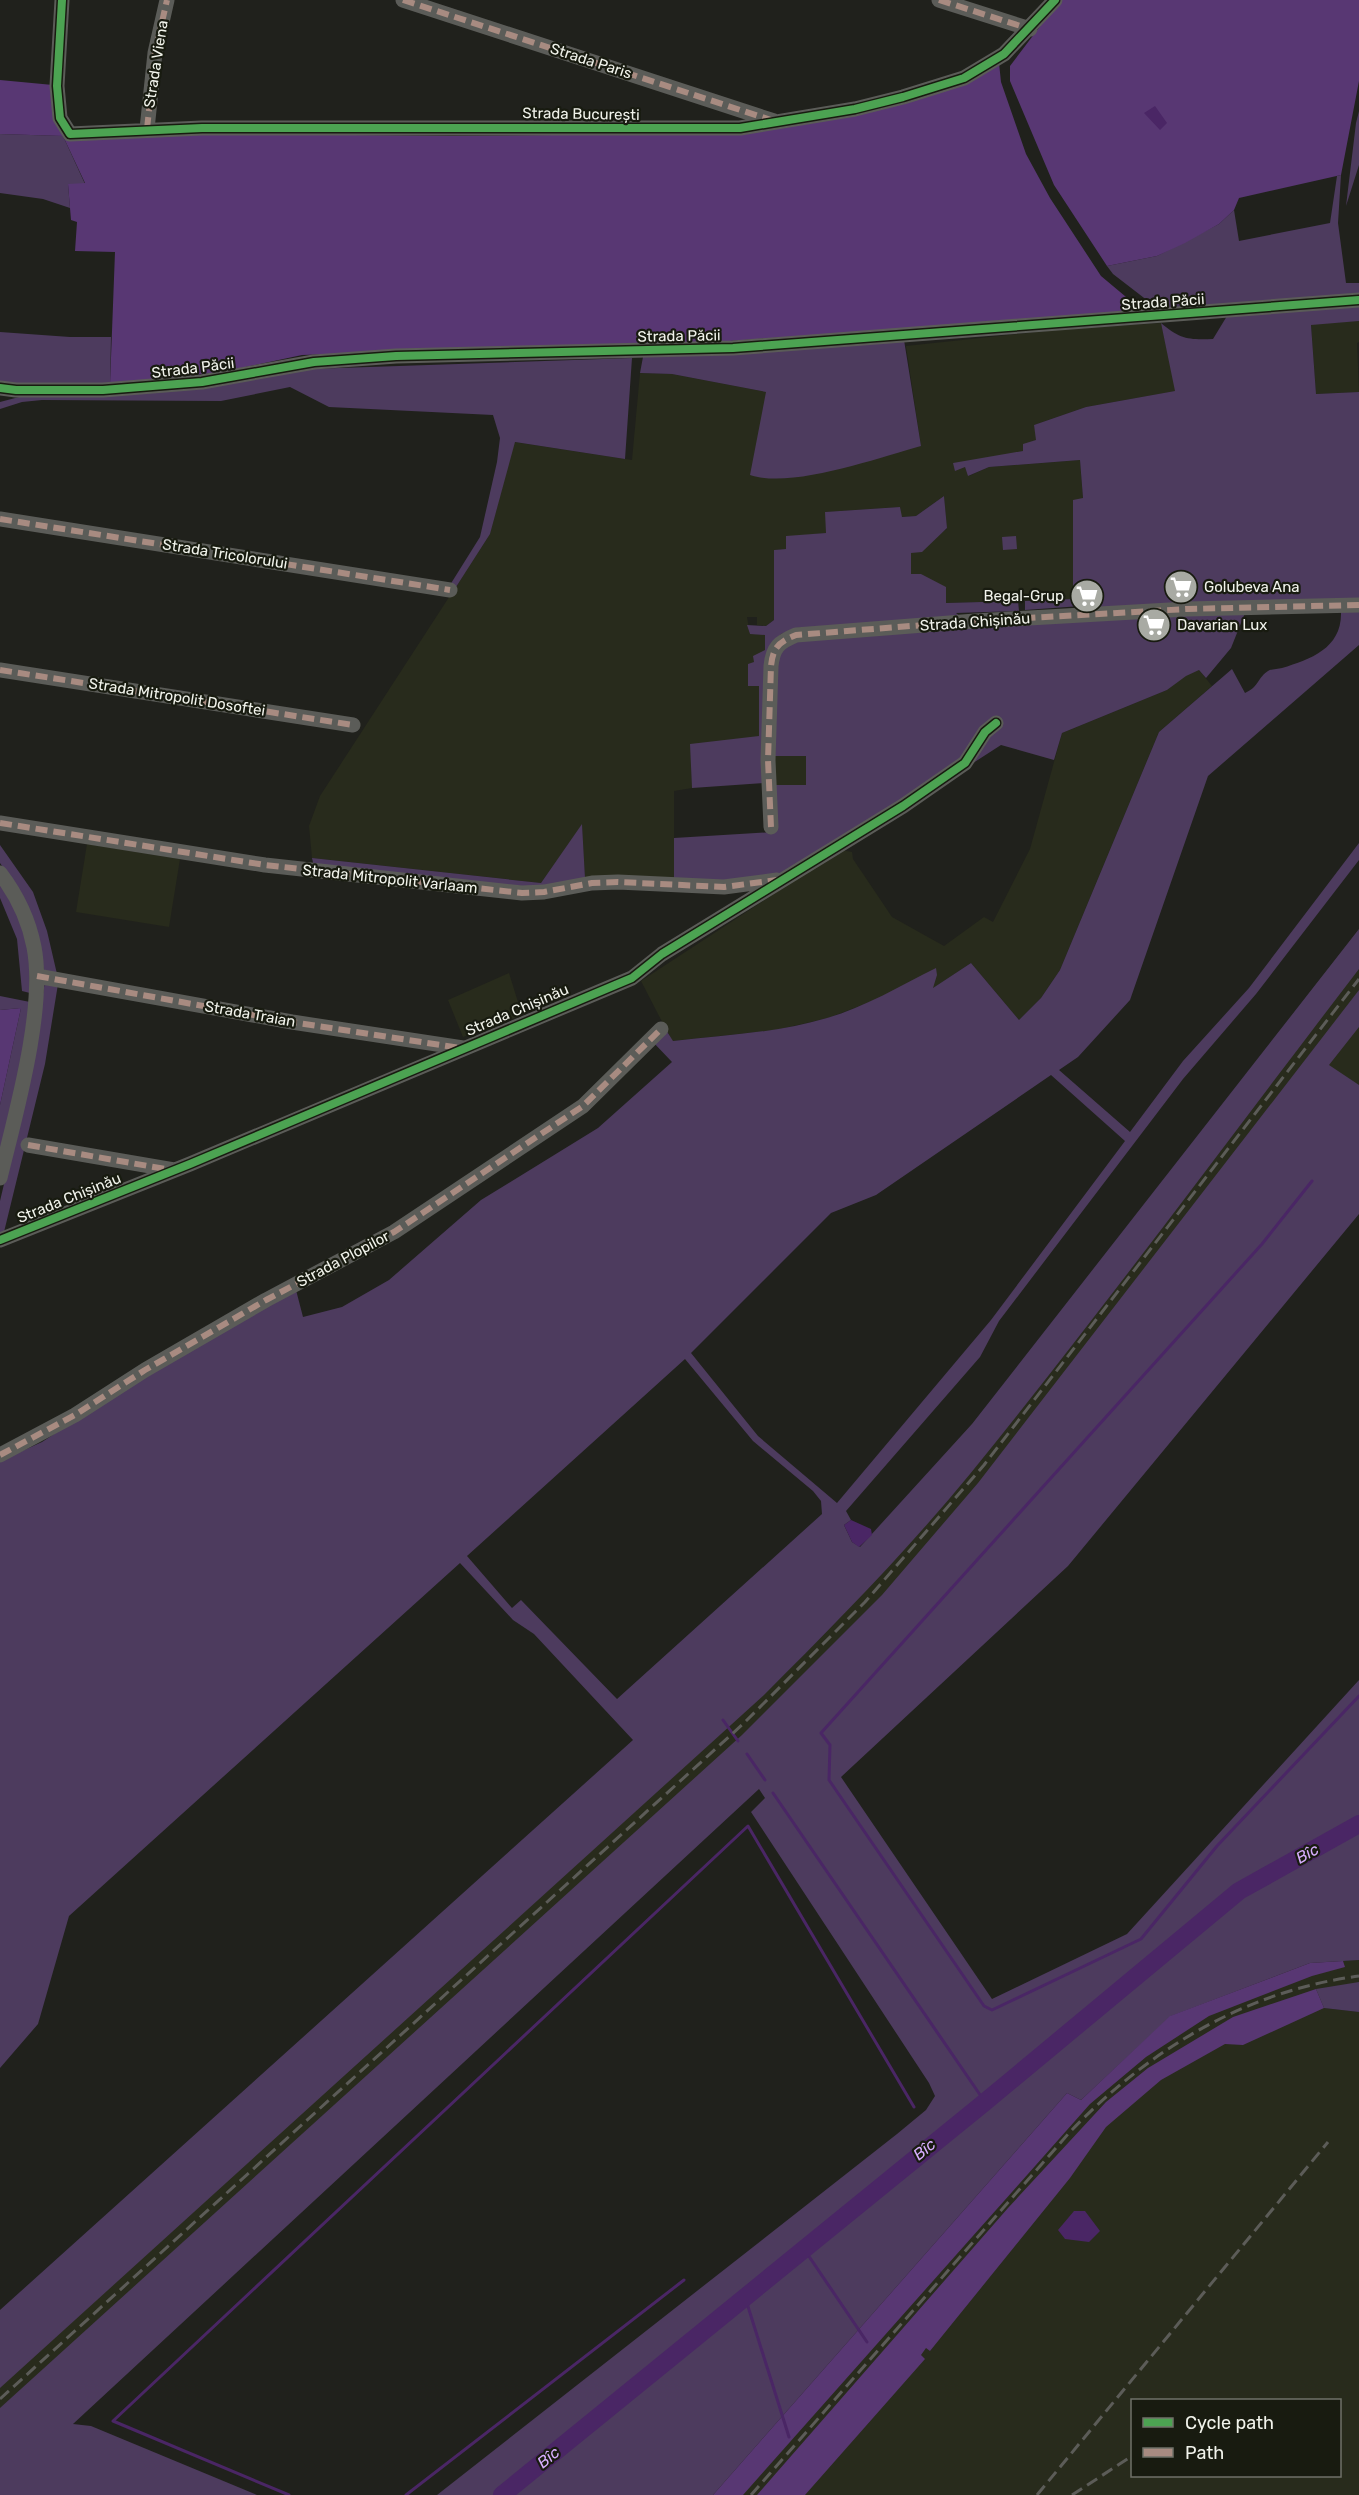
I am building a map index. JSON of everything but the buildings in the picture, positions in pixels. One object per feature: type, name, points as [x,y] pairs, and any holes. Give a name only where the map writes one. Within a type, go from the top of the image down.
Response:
[{"type":"street","name":"Strada București","points":[[62,0],[57,86],[60,118],[70,134],[147,129],[532,126],[740,128],[820,116],[903,97],[964,78],[1004,54],[1055,0]]},
{"type":"street","name":"Strada Viena","points":[[147,129],[155,53],[167,0]]},
{"type":"street","name":"Strada Paris","points":[[403,0],[778,122]]},
{"type":"street","points":[[939,0],[1030,29]]},
{"type":"street","name":"Strada Păcii","points":[[0,388],[103,390],[202,382],[314,362],[384,357],[733,348],[1359,300]]},
{"type":"street","points":[[0,396],[16,390]]},
{"type":"street","name":"Strada Tricolorului","points":[[0,519],[450,590]]},
{"type":"street","name":"Strada Chișinău","points":[[771,827],[768,760],[771,666],[773,651],[781,641],[796,635],[1187,609],[1359,605]]},
{"type":"street","name":"Strada Mitropolit Dosoftei","points":[[0,670],[353,725]]},
{"type":"street","name":"Strada Chișinău","points":[[0,1240],[174,1170],[632,978],[662,954],[782,879],[857,836],[964,763],[975,746],[996,723]]},
{"type":"street","name":"Strada Mitropolit Varlaam","points":[[0,823],[265,865],[522,893],[544,892],[592,883],[724,887],[782,879]]},
{"type":"street","points":[[0,873],[30,928],[38,976],[28,1056],[0,1179]]},
{"type":"street","name":"Strada Traian","points":[[38,976],[292,1022],[463,1048]]},
{"type":"street","name":"Strada Plopilor","points":[[0,1455],[75,1415],[145,1370],[266,1300],[394,1232],[583,1106],[661,1029]]},
{"type":"street","points":[[28,1144],[174,1170]]},
{"type":"shaded area","points":[[1060,0],[1359,0],[1359,81],[1341,175],[1239,198],[1234,210],[1219,224],[1185,243],[1157,256],[1107,266],[1054,185],[1010,81],[1010,66]]},
{"type":"shaded area","points":[[999,63],[1001,82],[1026,154],[1050,198],[1101,276],[1144,312],[730,341],[302,355],[222,372],[110,384],[115,252],[75,251],[77,222],[71,220],[68,184],[85,183],[63,136],[171,133],[452,136],[739,133],[838,117]]},
{"type":"shaded area","points":[[0,80],[53,85],[63,136],[0,134]]},
{"type":"shaded area","points":[[1155,106],[1167,123],[1160,130],[1144,113]]},
{"type":"shaded area","points":[[1359,111],[1359,165],[1346,206],[1356,123]]},
{"type":"shaded area","points":[[0,134],[63,136],[85,184],[68,184],[70,208],[43,199],[0,193]]},
{"type":"shaded area","points":[[1341,175],[1338,223],[1346,283],[1359,283],[1359,293],[1161,311],[1113,274],[1107,266],[1157,256],[1219,224],[1234,210],[1239,241],[1330,223],[1337,176]]},
{"type":"shaded area","points":[[1359,305],[1359,321],[1311,325],[1316,394],[1359,392],[1359,601],[1095,609],[1095,605],[1025,610],[1025,601],[1073,599],[1073,500],[1083,498],[1080,460],[989,467],[968,476],[965,467],[955,471],[953,463],[1023,451],[1023,444],[1036,440],[1034,425],[1086,407],[1175,391],[1161,323],[1185,337],[1213,339],[1227,316]]},
{"type":"shaded area","points":[[1359,321],[1359,342],[1357,343],[1359,392],[1316,394],[1311,324]]},
{"type":"shaded area","points":[[1161,323],[1176,391],[1086,407],[1034,425],[1037,440],[1024,451],[965,467],[969,476],[989,467],[1080,460],[1083,499],[1073,501],[1073,599],[946,603],[921,574],[911,574],[911,552],[947,529],[944,496],[916,516],[901,517],[900,507],[826,512],[826,533],[786,537],[786,549],[774,550],[774,620],[766,626],[757,625],[757,617],[747,617],[750,634],[765,634],[766,646],[759,686],[759,737],[691,745],[692,788],[674,791],[674,882],[585,878],[582,825],[541,883],[312,858],[309,826],[320,796],[490,534],[514,442],[632,460],[640,373],[672,374],[767,392],[921,446],[906,346],[1055,330]]},
{"type":"shaded area","points":[[0,332],[70,337],[111,337],[110,384],[46,385],[0,382]]},
{"type":"shaded area","points":[[904,340],[921,446],[835,470],[788,478],[750,475],[766,392],[672,374],[640,373],[643,357]]},
{"type":"shaded area","points":[[632,358],[625,459],[515,442],[490,534],[456,587],[450,585],[480,537],[497,462],[500,438],[493,415],[329,407],[290,387],[221,401],[42,400],[22,402],[0,409],[0,402],[19,397],[310,369]]},
{"type":"shaded area","points":[[944,496],[947,528],[922,552],[911,553],[911,574],[921,574],[946,587],[946,603],[1018,601],[1019,611],[956,613],[962,618],[797,628],[781,634],[773,642],[764,783],[692,788],[690,744],[759,736],[759,686],[748,686],[748,664],[754,662],[753,656],[765,650],[765,635],[750,634],[747,625],[766,626],[774,620],[774,550],[786,549],[786,536],[826,533],[825,512],[900,507],[902,517],[916,516]]},
{"type":"shaded area","points":[[1016,536],[1017,549],[1003,550],[1002,537]]},
{"type":"shaded area","points":[[1359,611],[1359,645],[1208,776],[1130,1000],[1078,1057],[1059,1070],[1130,1132],[1183,1061],[1249,988],[1359,843],[1359,860],[1256,994],[1183,1079],[999,1321],[980,1357],[846,1511],[851,1520],[844,1525],[852,1542],[860,1547],[972,1424],[1359,929],[1359,969],[1020,1412],[946,1503],[844,1614],[764,1695],[0,2388],[0,2310],[633,1740],[534,1634],[513,1620],[460,1563],[69,1916],[38,2024],[0,2068],[0,1461],[42,1442],[144,1375],[296,1290],[303,1317],[342,1307],[389,1280],[481,1200],[598,1128],[672,1062],[652,1041],[666,1030],[673,1041],[750,1033],[808,1023],[855,1008],[936,968],[937,975],[933,988],[971,963],[1019,1020],[1041,998],[1060,970],[1159,732],[1232,669],[1245,693],[1253,688],[1268,671],[1314,656],[1323,650],[1336,635],[1341,612]],"holes":[[[1051,1075],[1125,1141],[991,1320],[837,1503],[758,1436],[691,1353],[831,1213],[876,1195]],[[685,1359],[753,1441],[813,1491],[821,1501],[822,1514],[617,1699],[521,1600],[512,1608],[467,1556]]]},
{"type":"shaded area","points":[[1245,613],[1231,648],[1206,678],[1199,670],[1186,676],[1167,690],[1062,733],[1054,760],[1001,745],[779,876],[721,884],[674,882],[674,838],[774,832],[774,785],[806,785],[806,756],[775,756],[777,652],[794,640],[1163,616]]},
{"type":"shaded area","points":[[1199,670],[1212,686],[1159,732],[1060,970],[1041,998],[1019,1020],[971,963],[932,989],[870,1002],[828,1018],[776,1030],[672,1041],[641,981],[841,850],[852,852],[853,859],[892,917],[944,946],[984,917],[993,922],[1030,849],[1062,733],[1167,690],[1186,675]]},
{"type":"shaded area","points":[[775,756],[806,756],[806,785],[774,785]]},
{"type":"shaded area","points":[[582,824],[585,878],[544,888],[314,867],[312,858],[541,883]]},
{"type":"shaded area","points":[[87,844],[180,859],[169,927],[76,912]]},
{"type":"shaded area","points":[[0,845],[33,892],[47,931],[57,974],[44,971],[36,932],[24,898],[0,863]]},
{"type":"shaded area","points":[[0,883],[13,903],[29,943],[30,993],[22,991],[17,939],[0,898]]},
{"type":"shaded area","points":[[1359,929],[1359,1145],[755,1750],[0,2437],[0,2343],[759,1651],[872,1535],[972,1424],[1030,1353]]},
{"type":"shaded area","points":[[509,973],[522,1015],[463,1037],[448,1000]]},
{"type":"shaded area","points":[[45,981],[58,984],[45,1064],[4,1232],[0,1233],[0,1201],[32,1065]]},
{"type":"shaded area","points":[[1359,990],[1359,1027],[1329,1065],[1359,1085],[1359,1214],[1068,1566],[841,1777],[992,1999],[1127,1934],[1359,1680],[1359,1960],[1310,1963],[1171,2016],[1081,2100],[1067,2093],[713,2495],[437,2495],[897,2134],[926,2110],[935,2096],[929,2083],[751,1812],[765,1798],[759,1789],[73,2424],[91,2426],[257,2495],[0,2495],[0,2408],[742,1735],[882,1595],[978,1483]]},
{"type":"shaded area","points":[[0,996],[30,1002],[19,1075],[0,1158],[0,1105],[21,1008],[0,1010]]},
{"type":"shaded area","points":[[21,1008],[0,1105],[0,1010]]},
{"type":"shaded area","points":[[851,1520],[871,1529],[872,1535],[859,1547],[852,1542],[844,1525]]},
{"type":"shaded area","points":[[1359,1960],[1359,1999],[1325,2008],[1359,2012],[1359,2495],[713,2495],[1170,2016],[1310,1963]]},
{"type":"shaded area","points":[[1343,1961],[1345,1967],[1312,1976],[1209,2016],[1146,2057],[1090,2104],[743,2495],[713,2495],[1067,2093],[1081,2100],[1170,2016],[1310,1963]]},
{"type":"shaded area","points":[[1359,1982],[1359,2012],[1324,2008],[1316,1989]]},
{"type":"shaded area","points":[[1316,1989],[1324,2008],[1243,2045],[1225,2044],[1161,2080],[1106,2127],[1070,2178],[930,2351],[926,2348],[921,2355],[925,2359],[805,2495],[757,2495],[1008,2208],[1106,2102],[1148,2068],[1233,2017]]},
{"type":"shaded area","points":[[1074,2211],[1085,2211],[1100,2231],[1089,2242],[1065,2239],[1058,2230]]},
{"type":"waterway","points":[[1312,1181],[1262,1244],[821,1733],[830,1745],[829,1780],[984,2006],[992,2010],[1141,1939],[1217,1846],[1359,1696]]},
{"type":"waterway","points":[[723,1720],[738,1741]]},
{"type":"waterway","points":[[747,1754],[765,1780]]},
{"type":"waterway","points":[[773,1793],[985,2102]]},
{"type":"waterway","name":"Bîc","points":[[502,2495],[985,2102],[1239,1891],[1359,1824]]},
{"type":"waterway","points":[[289,2495],[113,2421],[748,1826],[914,2107]]},
{"type":"waterway","points":[[804,2249],[867,2342]]},
{"type":"waterway","points":[[406,2495],[684,2280]]},
{"type":"waterway","points":[[745,2297],[789,2437]]},
{"type":"railway","points":[[0,2399],[743,1724],[865,1602],[984,1465],[1359,979]]},
{"type":"railway","points":[[751,2495],[1069,2133],[1099,2103],[1165,2051],[1238,2010],[1277,1995],[1359,1976]]},
{"type":"railway","points":[[1037,2495],[1328,2142]]},
{"type":"railway","points":[[1072,2495],[1131,2457]]},
{"type":"marked path","points":[[147,129],[155,53],[167,0]]},
{"type":"marked path","points":[[403,0],[771,120]]},
{"type":"marked path","points":[[939,0],[1030,29]]},
{"type":"marked path","points":[[0,519],[450,590]]},
{"type":"marked path","points":[[771,827],[768,760],[771,666],[773,654],[778,646],[796,635],[975,621],[1187,609],[1359,605]]},
{"type":"marked path","points":[[0,670],[353,725]]},
{"type":"marked path","points":[[0,823],[265,865],[522,893],[544,892],[592,883],[724,887],[777,880]]},
{"type":"marked path","points":[[37,976],[292,1022],[460,1048]]},
{"type":"marked path","points":[[0,1455],[75,1415],[145,1370],[266,1300],[394,1232],[583,1106],[661,1029]]},
{"type":"marked path","points":[[28,1145],[171,1170]]},
{"type":"cycle path","points":[[62,0],[57,86],[60,118],[70,134],[202,128],[740,128],[855,109],[964,78],[1004,54],[1055,0]]},
{"type":"cycle path","points":[[0,388],[103,390],[202,382],[314,362],[396,356],[733,348],[1359,300]]},
{"type":"cycle path","points":[[0,1240],[190,1164],[632,978],[662,954],[903,806],[965,763],[985,732],[996,723]]},
{"type":"place","name":"Golubeva Ana","points":[[1181,587]]},
{"type":"place","name":"Begal-Grup","points":[[1087,596]]},
{"type":"place","name":"Davarian Lux","points":[[1154,625]]}]
